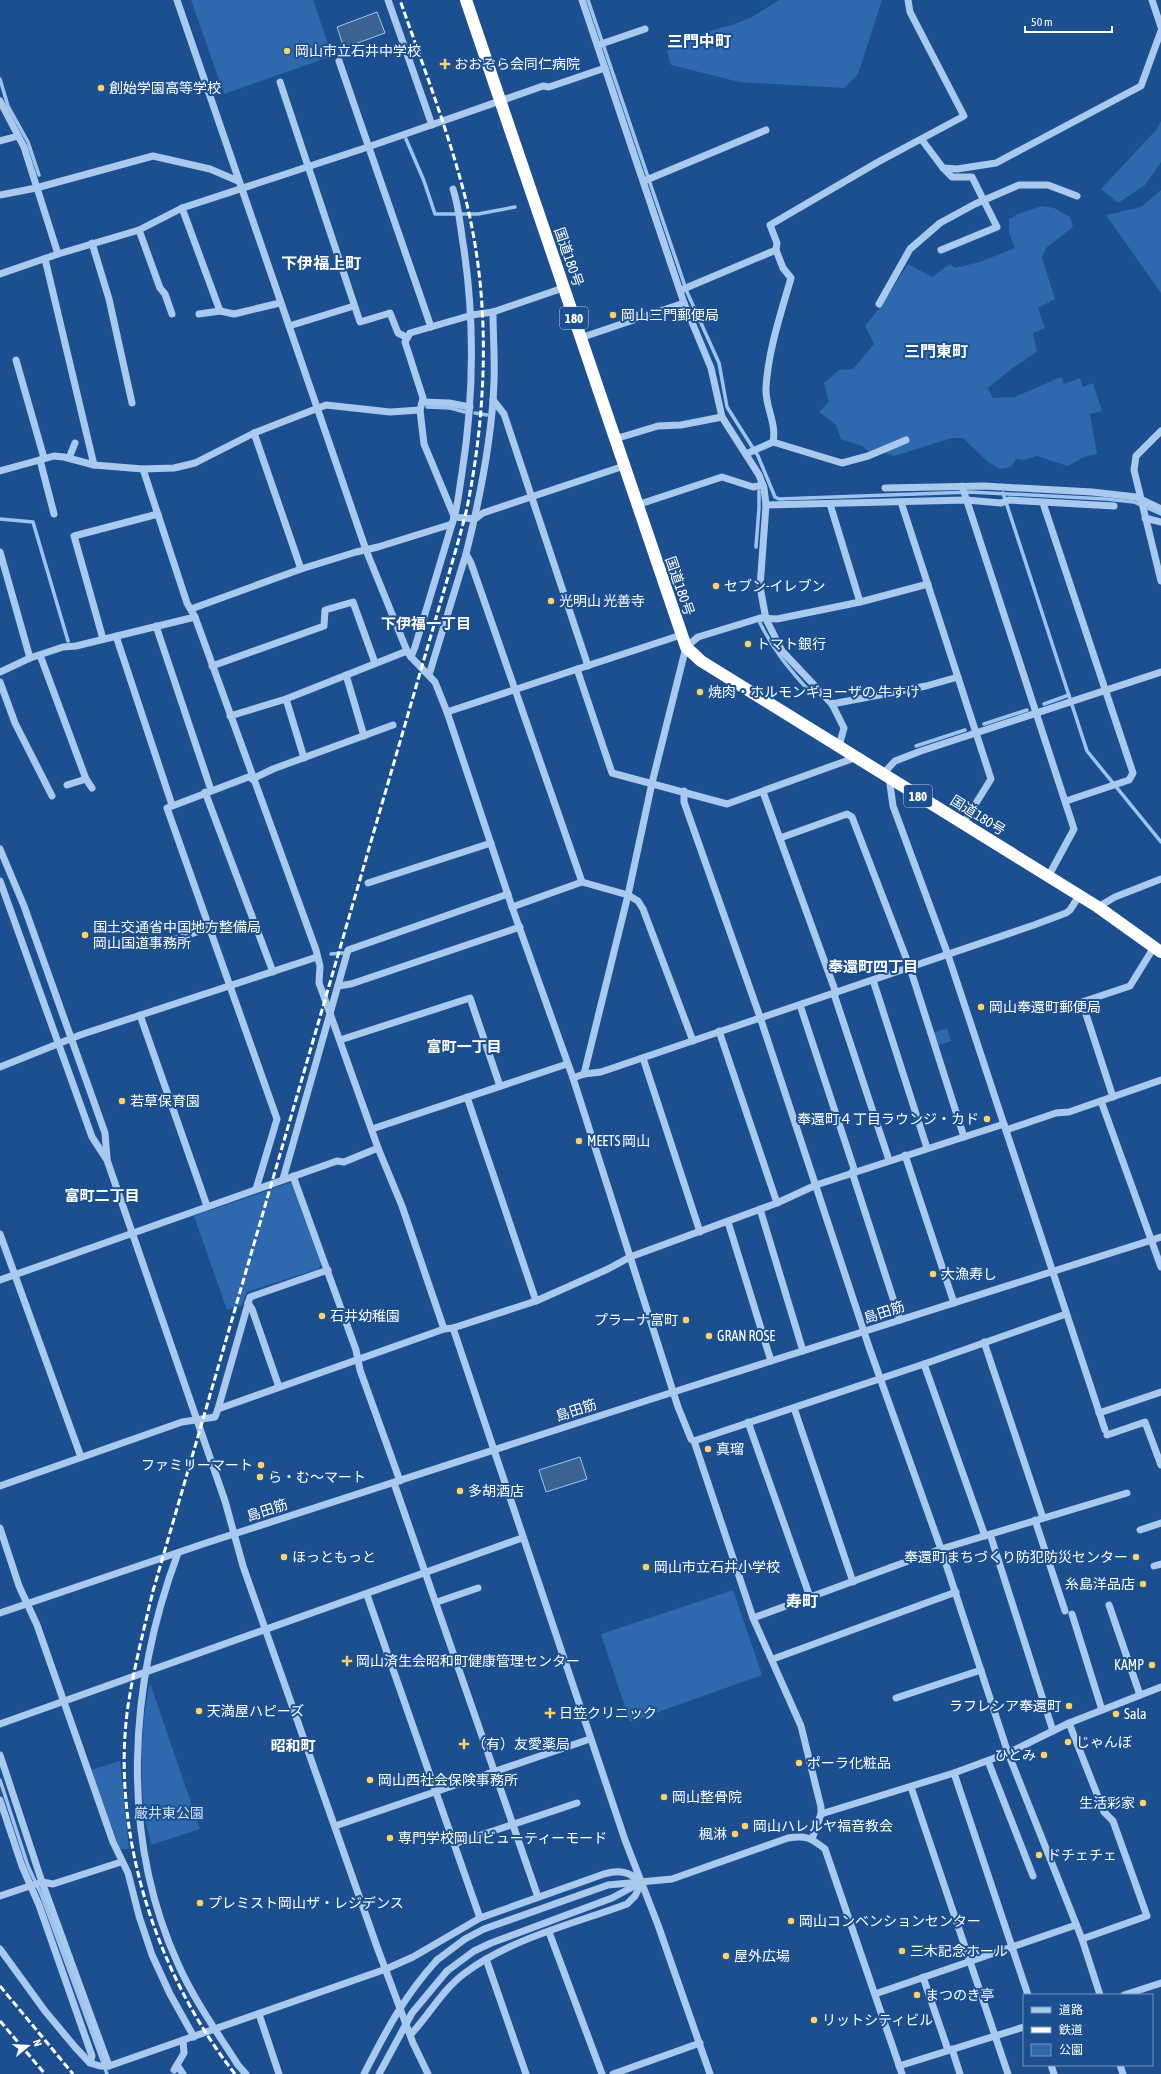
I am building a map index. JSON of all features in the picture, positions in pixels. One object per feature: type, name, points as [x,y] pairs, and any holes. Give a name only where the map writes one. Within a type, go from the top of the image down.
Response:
[{"type":"highway","name":"国道180号","points":[[466,0],[686,647],[701,661],[1098,907],[1158,949]]},
{"type":"street","points":[[177,0],[366,550],[409,654],[435,682],[447,712],[512,907],[573,1078],[673,1392],[690,1439],[694,1441],[753,1618],[782,1680],[801,1726],[821,1807],[821,1814],[812,1839]]},
{"type":"street","points":[[388,0],[432,126]]},
{"type":"street","points":[[582,0],[601,44],[605,68],[648,179],[685,288],[684,303],[711,368],[722,416],[748,453],[764,489],[766,505],[760,587],[766,619],[782,651],[832,704],[844,728],[839,746]]},
{"type":"street","points":[[773,442],[774,428],[766,394],[766,387],[771,354],[791,278],[783,268],[776,250],[777,243],[770,225],[878,162],[922,140],[964,116],[910,12],[908,0]]},
{"type":"street","points":[[1152,0],[1161,28]]},
{"type":"street","points":[[601,44],[645,28]]},
{"type":"street","points":[[944,168],[957,169],[996,163],[1136,90],[1141,86],[1161,31]]},
{"type":"street","points":[[338,61],[431,327]]},
{"type":"street","points":[[0,274],[92,243],[139,230],[182,208],[432,126],[542,86],[549,87],[605,68]]},
{"type":"street","points":[[280,82],[310,166],[360,322],[390,312],[398,333],[406,337]]},
{"type":"street","points":[[0,101],[4,112],[18,136],[58,254]]},
{"type":"street","points":[[648,179],[766,130]]},
{"type":"street","points":[[0,141],[18,136]]},
{"type":"street","points":[[922,140],[952,177],[972,177],[997,227],[941,250]]},
{"type":"street","points":[[0,195],[36,188],[153,156],[210,169],[238,181]]},
{"type":"street","points":[[879,304],[910,249],[940,223],[984,200],[1019,185],[1048,185],[1077,196]]},
{"type":"street","points":[[230,716],[286,698],[375,663],[409,654],[416,647],[453,520],[470,407],[472,315],[459,215],[453,189]]},
{"type":"street","points":[[182,208],[220,311]]},
{"type":"street","points":[[139,230],[160,288],[165,294],[172,314]]},
{"type":"street","points":[[92,243],[109,299],[132,403]]},
{"type":"street","points":[[685,288],[776,250]]},
{"type":"street","points":[[45,259],[94,466]]},
{"type":"street","points":[[453,520],[424,444],[420,410],[423,398],[405,342],[406,337],[410,333],[472,315],[493,312],[563,288]]},
{"type":"street","points":[[199,314],[220,311],[234,314],[280,303]]},
{"type":"street","points":[[580,338],[684,303]]},
{"type":"street","points":[[289,326],[354,306]]},
{"type":"street","points":[[429,675],[466,554],[484,473],[493,400],[493,312]]},
{"type":"street","points":[[16,360],[42,459],[54,514]]},
{"type":"street","points":[[493,400],[504,414],[588,666]]},
{"type":"street","points":[[423,402],[449,403],[470,407]]},
{"type":"street","points":[[0,472],[54,456],[69,458],[94,466],[143,469],[174,468],[195,463],[254,433],[317,408],[326,406],[390,412],[420,410]]},
{"type":"street","points":[[615,439],[658,426],[681,425],[722,416]]},
{"type":"street","points":[[1161,431],[1140,449],[1134,460],[1134,470],[1161,581]]},
{"type":"street","points":[[254,433],[301,569]]},
{"type":"street","points":[[748,453],[773,442],[842,463],[868,456],[906,440]]},
{"type":"street","points":[[69,458],[76,443]]},
{"type":"street","points":[[191,609],[301,569],[366,550],[453,520],[475,519],[483,513],[624,466]]},
{"type":"street","points":[[143,469],[191,609],[317,957],[320,966],[319,983],[378,1148],[402,1206],[444,1329]]},
{"type":"street","points":[[637,505],[722,477],[764,489]]},
{"type":"street","points":[[963,487],[1074,829],[1048,877]]},
{"type":"street","points":[[885,488],[910,489],[963,487],[1114,506]]},
{"type":"street","points":[[910,489],[911,500]]},
{"type":"street","points":[[766,505],[901,502],[911,500],[966,498],[1001,503],[1009,500],[1092,492],[1136,497],[1142,504],[1161,509]]},
{"type":"street","points":[[1040,497],[1133,774],[1129,780],[1066,801]]},
{"type":"street","points":[[901,502],[991,779],[963,824]]},
{"type":"street","points":[[830,504],[860,602]]},
{"type":"street","points":[[103,639],[74,536],[158,514]]},
{"type":"street","points":[[1145,518],[1161,522]]},
{"type":"street","points":[[0,552],[30,658]]},
{"type":"street","points":[[466,554],[471,563],[582,882]]},
{"type":"street","points":[[584,1074],[628,895],[652,783],[686,647],[698,637],[760,618],[777,619],[860,602],[928,584]]},
{"type":"street","points":[[212,666],[324,626],[325,610],[353,602],[375,663]]},
{"type":"street","points":[[0,672],[30,658],[63,647],[76,646],[195,617]]},
{"type":"street","points":[[156,626],[208,791],[273,972]]},
{"type":"street","points":[[447,712],[681,635]]},
{"type":"street","points":[[116,636],[172,805]]},
{"type":"street","points":[[40,655],[86,779],[92,788]]},
{"type":"street","points":[[578,669],[612,773],[684,791],[727,804],[857,757]]},
{"type":"street","points":[[1160,1462],[1146,1422],[1106,1433],[948,955],[893,806],[886,775],[895,762],[903,758],[1161,672]]},
{"type":"street","points":[[346,675],[364,736]]},
{"type":"street","points":[[832,704],[926,686],[958,677]]},
{"type":"street","points":[[0,682],[15,723],[52,796]]},
{"type":"street","points":[[286,698],[304,758]]},
{"type":"street","points":[[256,1189],[277,1120],[167,808],[208,791],[252,778],[393,725]]},
{"type":"street","points":[[67,785],[86,779]]},
{"type":"street","points":[[684,791],[684,802],[760,1017],[881,1379],[942,1549],[1008,1753],[1082,1939],[1100,1994]]},
{"type":"street","points":[[763,792],[835,993],[889,1160]]},
{"type":"street","points":[[780,838],[847,814],[852,817],[910,968],[964,1137]]},
{"type":"street","points":[[368,883],[491,843]]},
{"type":"street","points":[[0,849],[24,906],[104,1133],[107,1160],[197,1419],[235,1534],[243,1566],[386,1969],[410,2034],[428,2074]]},
{"type":"street","points":[[1098,907],[1115,896],[1161,879]]},
{"type":"street","points":[[0,881],[92,1137],[107,1160]]},
{"type":"street","points":[[512,907],[582,882],[628,895],[638,901],[693,1041]]},
{"type":"street","points":[[283,1179],[348,950],[508,894]]},
{"type":"street","points":[[573,1078],[584,1074],[601,1072],[643,1058],[760,1017],[948,955],[1066,913],[1079,896]]},
{"type":"street","points":[[11,910],[24,906]]},
{"type":"street","points":[[338,986],[351,984],[520,927]]},
{"type":"street","points":[[167,942],[209,928]]},
{"type":"street","points":[[24,947],[37,943]]},
{"type":"street","points":[[1113,1097],[1082,1002],[1130,986],[1158,949]]},
{"type":"street","points":[[0,1067],[140,1015],[230,987],[317,957]]},
{"type":"street","points":[[873,980],[927,1148]]},
{"type":"street","points":[[340,1040],[470,998],[500,1086]]},
{"type":"street","points":[[46,1009],[59,1004]]},
{"type":"street","points":[[800,1005],[900,1320]]},
{"type":"street","points":[[140,1015],[207,1206]]},
{"type":"street","points":[[720,1032],[777,1203]]},
{"type":"street","points":[[643,1058],[700,1232]]},
{"type":"street","points":[[372,1129],[567,1064]]},
{"type":"street","points":[[218,1409],[444,1329],[453,1328],[536,1301],[608,1269],[630,1257],[760,1210],[816,1185],[889,1160],[964,1137],[1100,1102],[1161,1080]]},
{"type":"street","points":[[467,1097],[536,1301]]},
{"type":"street","points":[[1100,1102],[1161,1267]]},
{"type":"street","points":[[0,1280],[283,1179],[337,1161],[344,1162],[378,1148]]},
{"type":"street","points":[[905,1155],[954,1303]]},
{"type":"street","points":[[293,1176],[328,1270],[427,1573],[538,1897]]},
{"type":"street","points":[[760,1210],[803,1351]]},
{"type":"street","points":[[728,1222],[771,1361]]},
{"type":"street","points":[[0,1234],[81,1457]]},
{"type":"street","name":"島田筋","points":[[0,1613],[235,1534],[673,1392],[1161,1237]]},
{"type":"street","points":[[0,1486],[182,1422],[215,1417],[250,1297],[328,1270]]},
{"type":"street","points":[[248,1303],[252,1309],[279,1387]]},
{"type":"street","points":[[694,1441],[881,1379],[1066,1314]]},
{"type":"street","points":[[453,1328],[590,1739],[710,2074]]},
{"type":"street","points":[[984,1342],[1043,1518]]},
{"type":"street","points":[[924,1364],[987,1535],[1053,1731]]},
{"type":"street","points":[[1099,1413],[1161,1392]]},
{"type":"street","points":[[794,1408],[853,1582]]},
{"type":"street","points":[[748,1422],[810,1597]]},
{"type":"street","points":[[753,1618],[942,1549],[1127,1493]]},
{"type":"street","points":[[1035,1520],[1102,1710]]},
{"type":"street","points":[[1140,1530],[1161,1523]]},
{"type":"street","points":[[0,1528],[27,1604],[37,1625],[63,1702],[121,1862],[128,1873],[139,1916],[152,1955],[170,1994],[194,2037]]},
{"type":"street","points":[[0,1724],[145,1673],[266,1628],[367,1595],[522,1538]]},
{"type":"street","points":[[178,1553],[167,1581],[150,1643],[145,1673],[141,1699],[136,1767],[138,1809],[152,1888],[178,1963],[200,2006],[246,2074]]},
{"type":"street","points":[[1154,1566],[1161,1564]]},
{"type":"street","points":[[437,1602],[478,1588]]},
{"type":"street","points":[[772,1659],[956,1592]]},
{"type":"street","points":[[367,1595],[480,1918]]},
{"type":"street","points":[[1110,1604],[1140,1696]]},
{"type":"street","points":[[896,1698],[981,1670]]},
{"type":"street","points":[[821,1814],[911,1787],[988,1761],[1008,1753],[1069,1723],[1161,1687]]},
{"type":"street","points":[[1069,1723],[1104,1812],[1113,1821],[1147,1916],[1082,1939]]},
{"type":"street","points":[[335,1826],[590,1739]]},
{"type":"street","points":[[0,1754],[37,1884],[92,2056],[90,2062]]},
{"type":"street","points":[[988,1761],[1032,1876]]},
{"type":"street","points":[[954,1773],[1028,1994]]},
{"type":"street","points":[[911,1787],[968,1961],[1008,2074]]},
{"type":"street","points":[[0,1800],[22,1866],[37,1884],[105,2066]]},
{"type":"street","points":[[454,1844],[577,1802]]},
{"type":"street","points":[[364,2074],[401,2005],[411,1990],[437,1960],[465,1939],[501,1922],[608,1885],[672,1878],[788,1838],[801,1836],[812,1839],[824,1849],[902,2074]]},
{"type":"street","points":[[0,1896],[37,1884],[53,1884],[121,1862]]},
{"type":"street","points":[[0,1949],[45,2011],[75,2047],[90,2062],[105,2066],[194,2037],[386,1969],[413,1958],[480,1918],[538,1897],[617,1870],[630,1873],[642,1882]]},
{"type":"street","points":[[410,2034],[425,2019],[437,2002],[464,1974],[486,1960],[549,1932],[627,1904],[635,1896],[642,1882]]},
{"type":"street","points":[[379,2074],[412,2013],[447,1971],[474,1951],[491,1942],[612,1898],[642,1882]]},
{"type":"street","points":[[875,1994],[1076,1925]]},
{"type":"street","points":[[549,1932],[602,2074]]},
{"type":"street","points":[[486,1960],[526,2074]]},
{"type":"street","points":[[923,1977],[960,2074]]},
{"type":"street","points":[[1127,1994],[1161,1983]]},
{"type":"street","points":[[259,2014],[279,2074]]},
{"type":"street","points":[[899,2066],[994,2035],[1023,2027]]},
{"type":"street","points":[[183,2040],[184,2053],[176,2068],[183,2074]]},
{"type":"street","points":[[613,2074],[700,2043]]},
{"type":"green space","name":"岡山市立石井中学校","points":[[191,0],[313,0],[332,56],[224,94]]},
{"type":"green space","points":[[779,0],[882,0],[858,74],[844,88],[739,82],[671,65],[667,51],[690,37],[735,24],[752,17]]},
{"type":"green space","points":[[1161,121],[1161,162],[1145,185],[1118,203],[1101,189],[1157,129]]},
{"type":"green space","points":[[1161,190],[1161,293],[1106,215],[1141,207]]},
{"type":"green space","points":[[1042,206],[1054,208],[1070,217],[1073,227],[1046,248],[1042,258],[1055,299],[1038,308],[1045,328],[1033,333],[1037,352],[1014,367],[988,388],[993,398],[1015,397],[1061,377],[1064,384],[1080,378],[1083,387],[1093,383],[1102,411],[1090,414],[1097,454],[1084,457],[1068,466],[1037,456],[1024,460],[1016,459],[1011,467],[1000,469],[988,462],[963,438],[952,438],[894,456],[875,450],[869,452],[862,446],[841,439],[836,425],[819,412],[829,402],[824,383],[839,370],[853,369],[874,344],[865,326],[881,306],[908,264],[932,277],[950,264],[955,268],[980,262],[1015,248],[1009,233],[1009,219],[1018,214]]},
{"type":"green space","points":[[947,1028],[951,1041],[937,1046],[933,1033]]},
{"type":"green space","points":[[292,1182],[321,1265],[318,1269],[247,1292],[242,1305],[227,1310],[194,1216]]},
{"type":"green space","points":[[733,1590],[762,1675],[630,1722],[601,1634]]},
{"type":"green space","name":"厳井東公園","points":[[150,1683],[200,1829],[151,1845],[145,1818],[142,1779],[143,1728]]},
{"type":"green space","points":[[120,1761],[129,1849],[120,1849],[91,1770]]},
{"type":"shaded area","points":[[377,12],[385,33],[344,48],[337,27]]},
{"type":"shaded area","points":[[580,1457],[587,1479],[546,1492],[539,1470]]},
{"type":"waterway","points":[[588,0],[687,292],[719,363],[727,407],[758,456],[775,497],[779,499],[970,492],[1106,499],[1134,502],[1161,514]]},
{"type":"waterway","points":[[0,79],[8,106],[28,142],[39,175]]},
{"type":"waterway","points":[[406,139],[424,181],[435,214],[478,214],[515,207]]},
{"type":"waterway","points":[[427,407],[450,408],[465,412]]},
{"type":"waterway","points":[[475,413],[487,415]]},
{"type":"waterway","points":[[756,547],[759,491]]},
{"type":"waterway","points":[[1003,493],[1087,751],[1161,842]]},
{"type":"waterway","points":[[0,519],[33,522],[68,641]]},
{"type":"waterway","points":[[760,623],[770,642],[782,659],[810,692]]},
{"type":"waterway","points":[[1044,704],[1069,695]]},
{"type":"waterway","points":[[984,724],[1027,710]]},
{"type":"waterway","points":[[916,746],[965,730]]},
{"type":"waterway","points":[[331,954],[343,953]]},
{"type":"waterway","points":[[0,1780],[28,1866],[41,1894],[107,2074]]},
{"type":"railway","points":[[235,2074],[207,2035],[183,1993],[162,1948],[146,1900],[133,1852],[126,1803],[124,1754],[130,1691],[153,1591],[455,551],[467,508],[474,469],[482,389],[483,348],[482,308],[472,228],[463,189],[449,141],[400,0]]},
{"type":"railway","points":[[0,1986],[73,2074]]},
{"type":"railway","points":[[0,2021],[45,2074]]},
{"type":"place","name":"岡山市立石井中学校","points":[[287,51]]},
{"type":"place","name":"おおぞら会同仁病院","points":[[445,64]]},
{"type":"place","name":"創始学園高等学校","points":[[101,88]]},
{"type":"place","name":"岡山三門郵便局","points":[[613,315]]},
{"type":"place","name":"セブン-イレブン","points":[[716,586]]},
{"type":"place","name":"光明山 光善寺","points":[[551,601]]},
{"type":"place","name":"トマト銀行","points":[[748,644]]},
{"type":"place","name":"焼肉・ホルモンギョーザの 牛すけ","points":[[700,692]]},
{"type":"place","name":"国土交通省中国地方整備局 岡山国道事務所","points":[[85,935]]},
{"type":"place","name":"岡山奉還町郵便局","points":[[981,1007]]},
{"type":"place","name":"若草保育園","points":[[122,1101]]},
{"type":"place","name":"奉還町４丁目ラウンジ・カド","points":[[987,1119]]},
{"type":"place","name":"MEETS 岡山","points":[[579,1141]]},
{"type":"place","name":"大漁寿し","points":[[933,1274]]},
{"type":"place","name":"石井幼稚園","points":[[322,1316]]},
{"type":"place","name":"プラーナ富町","points":[[686,1320]]},
{"type":"place","name":"GRAN ROSE","points":[[709,1336]]},
{"type":"place","name":"真瑠","points":[[708,1449]]},
{"type":"place","name":"ファミリーマート","points":[[261,1465]]},
{"type":"place","name":"ら・む〜マート","points":[[260,1477]]},
{"type":"place","name":"多胡酒店","points":[[460,1491]]},
{"type":"place","name":"ほっともっと","points":[[284,1557]]},
{"type":"place","name":"奉還町まちづくり防犯防災センター","points":[[1136,1557]]},
{"type":"place","name":"岡山市立石井小学校","points":[[646,1567]]},
{"type":"place","name":"糸島洋品店","points":[[1143,1584]]},
{"type":"place","name":"岡山済生会昭和町健康管理センター","points":[[347,1661]]},
{"type":"place","name":"KAMP","points":[[1152,1665]]},
{"type":"place","name":"ラフレシア奉還町","points":[[1069,1706]]},
{"type":"place","name":"天満屋ハピーズ","points":[[199,1711]]},
{"type":"place","name":"日笠クリニック","points":[[550,1713]]},
{"type":"place","name":"Sala","points":[[1116,1714]]},
{"type":"place","name":"じゃんぼ","points":[[1068,1742]]},
{"type":"place","name":"（有）友愛薬局","points":[[464,1744]]},
{"type":"place","name":"ひとみ","points":[[1044,1755]]},
{"type":"place","name":"ポーラ化粧品","points":[[799,1763]]},
{"type":"place","name":"岡山西社会保険事務所","points":[[370,1780]]},
{"type":"place","name":"岡山整骨院","points":[[664,1797]]},
{"type":"place","name":"生活彩家","points":[[1143,1803]]},
{"type":"place","name":"岡山ハレルヤ福音教会","points":[[745,1826]]},
{"type":"place","name":"楓淋","points":[[735,1834]]},
{"type":"place","name":"専門学校岡山ビューティーモード","points":[[390,1838]]},
{"type":"place","name":"ドチェチェ","points":[[1039,1855]]},
{"type":"place","name":"プレミスト岡山ザ・レジデンス","points":[[200,1903]]},
{"type":"place","name":"岡山コンベンションセンター","points":[[791,1921]]},
{"type":"place","name":"三木記念ホール","points":[[902,1951]]},
{"type":"place","name":"屋外広場","points":[[726,1956]]},
{"type":"place","name":"まつのき亭","points":[[917,1995]]},
{"type":"place","name":"リットシティビル","points":[[814,2020]]},
{"type":"district","name":"三門中町","points":[[699,41]]},
{"type":"district","name":"下伊福上町","points":[[321,263]]},
{"type":"district","name":"三門東町","points":[[936,351]]},
{"type":"district","name":"下伊福一丁目","points":[[426,624]]},
{"type":"district","name":"奉還町四丁目","points":[[873,967]]},
{"type":"district","name":"富町一丁目","points":[[464,1047]]},
{"type":"district","name":"富町二丁目","points":[[102,1196]]},
{"type":"district","name":"寿町","points":[[802,1601]]},
{"type":"district","name":"昭和町","points":[[293,1746]]}]
